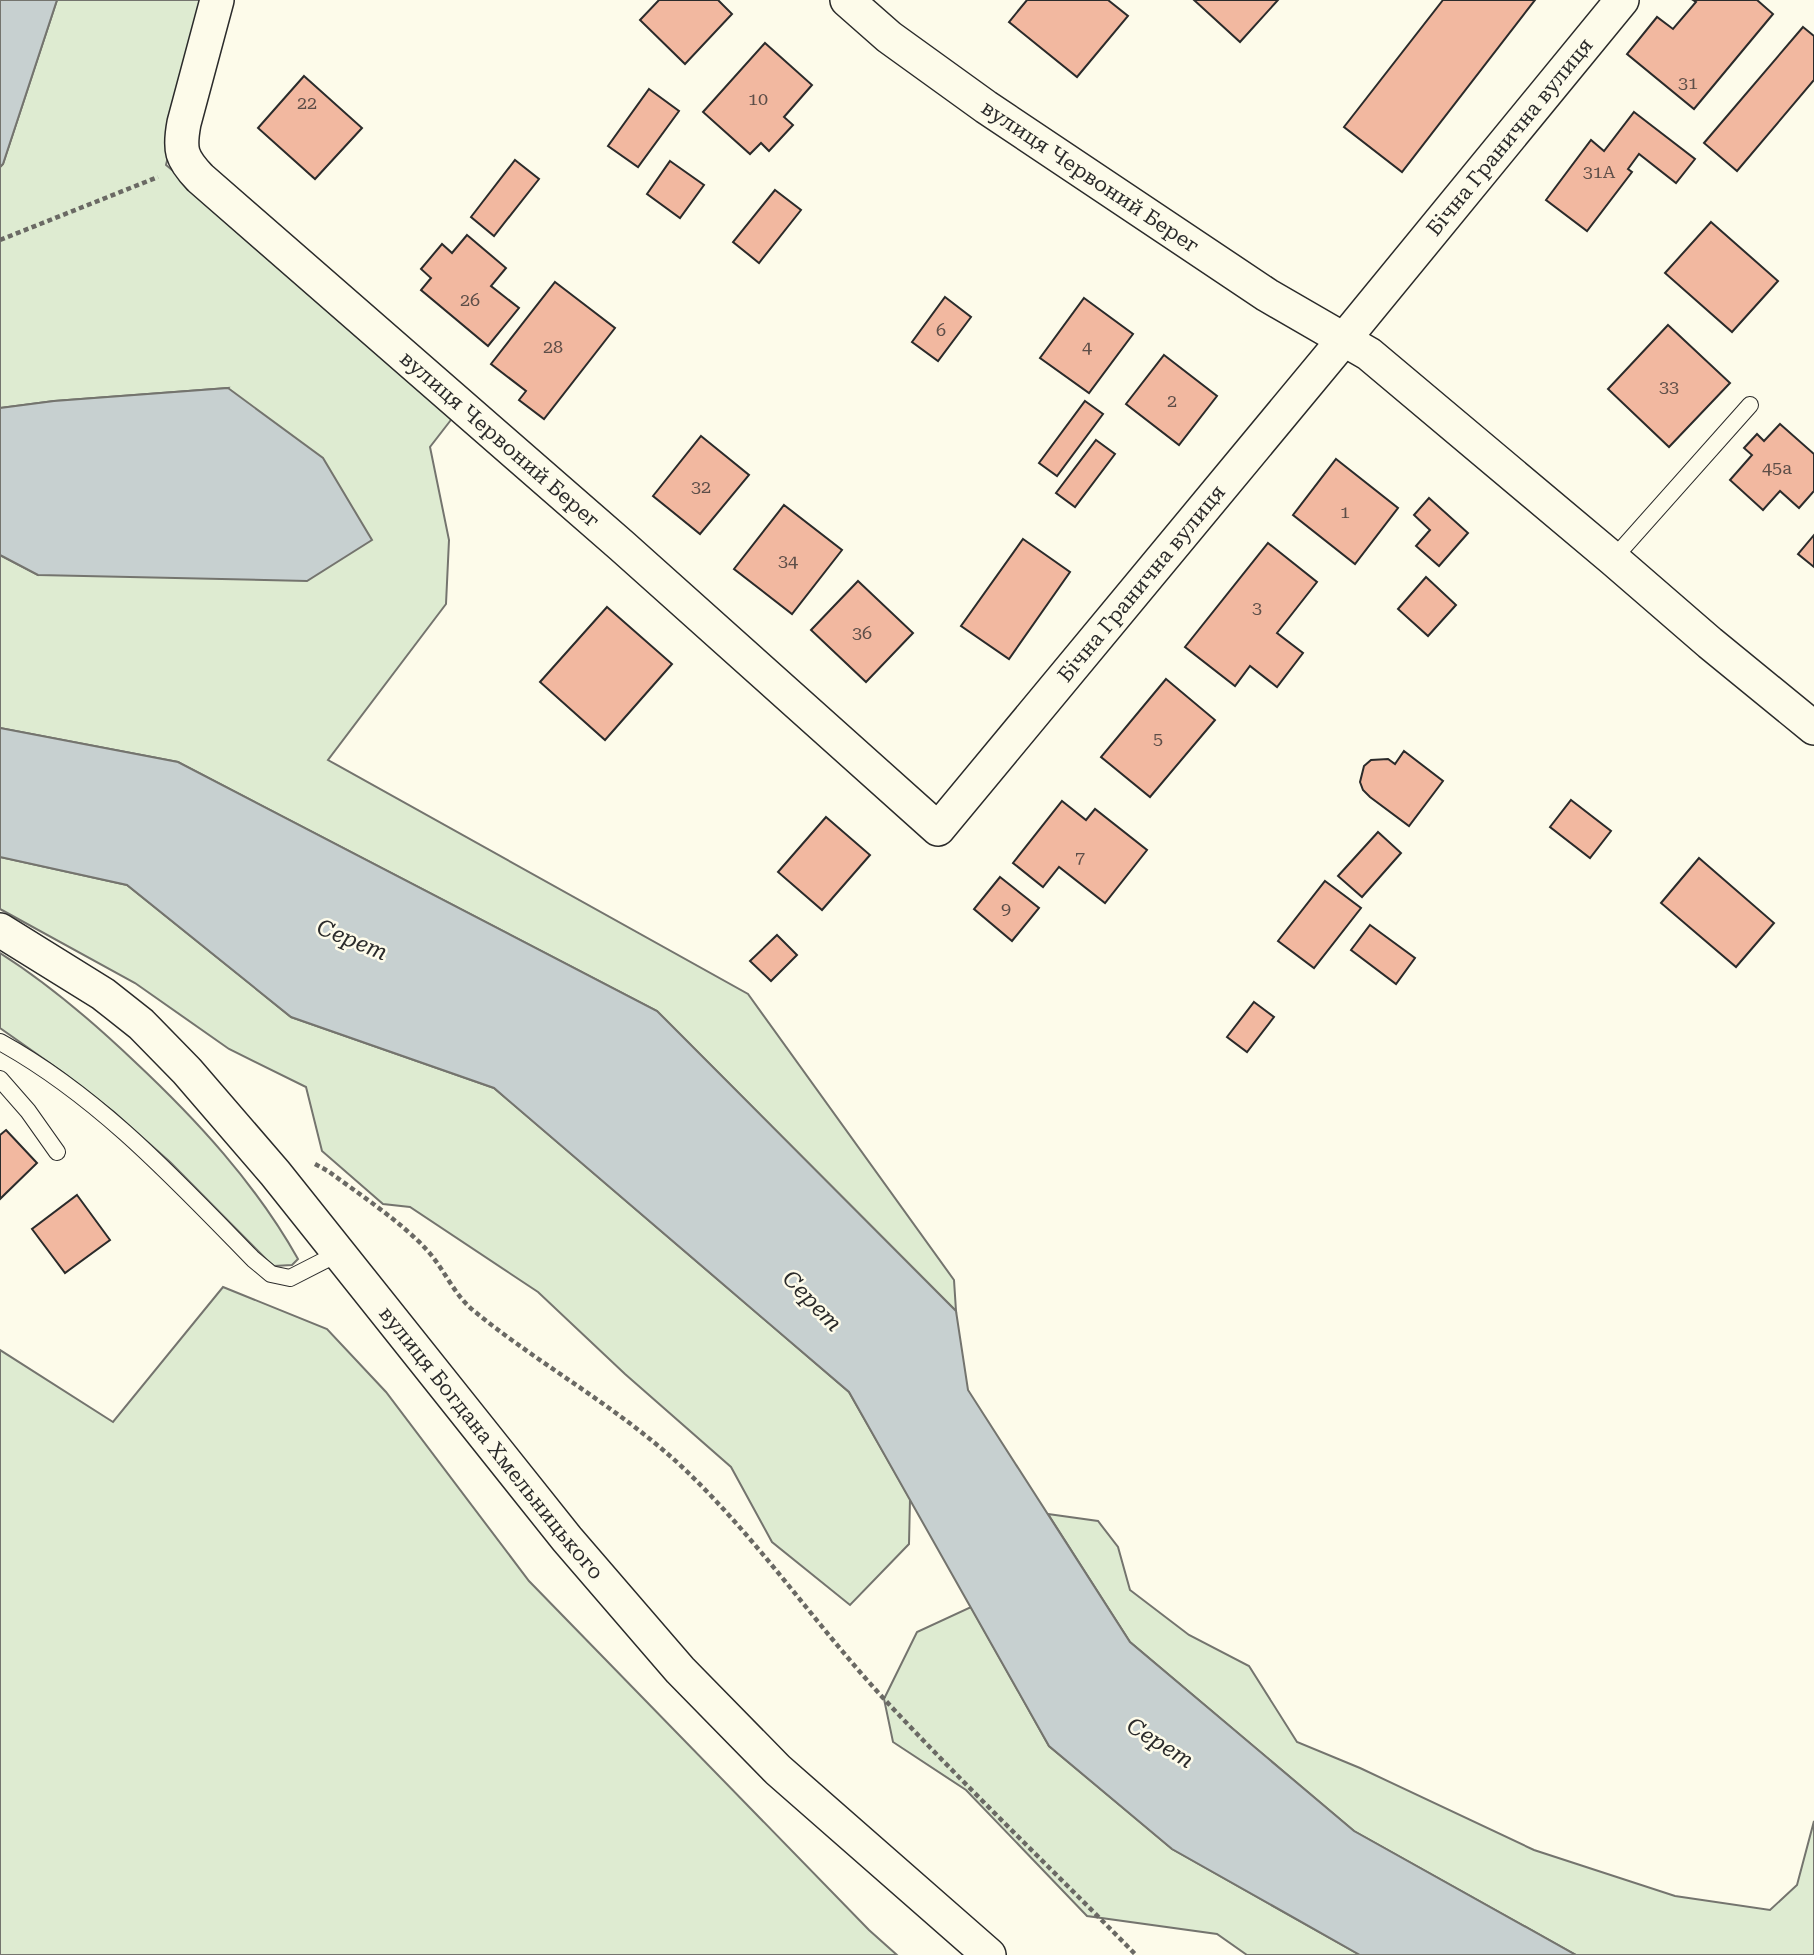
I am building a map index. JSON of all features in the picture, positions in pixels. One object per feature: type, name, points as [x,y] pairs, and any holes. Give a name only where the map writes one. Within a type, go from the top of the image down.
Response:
[{"type":"street","points":[[189,166],[182,154],[184,123],[217,0]]},
{"type":"street","name":"вулиця Червоний Берег","points":[[847,0],[889,37],[986,107],[1267,295],[1345,338]]},
{"type":"street","name":"Бічна Гранична вулиця","points":[[938,829],[1622,0]]},
{"type":"street","name":"вулиця Червоний Берег","points":[[189,166],[413,366],[632,555],[938,829]]},
{"type":"street","points":[[1345,338],[1395,375],[1814,728]]},
{"type":"street","name":"вулиця Богдана Хмельницького","points":[[0,930],[103,994],[141,1024],[228,1117],[567,1539],[699,1690],[778,1770],[989,1955]]},
{"type":"lane","points":[[1613,559],[1750,405]]},
{"type":"lane","points":[[0,1042],[55,1075],[99,1110],[150,1155],[271,1274],[290,1278],[339,1253]]},
{"type":"lane","points":[[0,1079],[28,1111],[57,1152]]},
{"type":"path","points":[[0,240],[189,166]]},
{"type":"path","points":[[306,1159],[328,1171],[417,1239],[459,1296],[474,1311],[563,1378],[604,1404],[680,1465],[728,1516],[884,1699],[1136,1955]]},
{"type":"green space","points":[[57,0],[208,0],[166,165],[454,416],[430,447],[449,540],[446,604],[328,760],[748,994],[954,1280],[956,1311],[657,1011],[178,762],[0,728],[0,555],[38,575],[228,388],[54,401],[0,408],[0,167]]},
{"type":"green space","points":[[0,857],[127,885],[291,1017],[494,1088],[849,1392],[910,1499],[909,1544],[850,1605],[772,1542],[731,1467],[625,1374],[538,1292],[410,1207],[383,1204],[322,1151],[306,1087],[229,1049],[135,983],[0,909]]},
{"type":"green space","points":[[0,953],[36,977],[86,1017],[202,1129],[244,1179],[281,1231],[298,1259],[292,1265],[274,1266],[170,1162],[114,1112],[0,1028]]},
{"type":"green space","points":[[223,1287],[327,1329],[386,1392],[529,1581],[869,1930],[897,1955],[0,1955],[0,1350],[113,1422]]},
{"type":"green space","points":[[1048,1514],[1098,1521],[1118,1547],[1130,1590],[1189,1635],[1249,1666],[1297,1742],[1360,1768],[1534,1850],[1675,1896],[1770,1910],[1797,1885],[1814,1821],[1814,1955],[1576,1955],[1354,1831],[1130,1642]]},
{"type":"green space","points":[[971,1607],[1049,1746],[1172,1849],[1360,1955],[1247,1955],[1217,1934],[1087,1916],[966,1790],[893,1742],[884,1699],[917,1632]]},
{"type":"water","points":[[0,0],[57,0],[0,167]]},
{"type":"water","points":[[228,388],[323,458],[372,540],[307,581],[38,575],[0,555],[0,408],[54,401]]},
{"type":"water","name":"Серет","points":[[0,728],[178,762],[657,1011],[956,1311],[968,1390],[1130,1642],[1354,1831],[1576,1955],[1360,1955],[1172,1849],[1049,1746],[849,1392],[494,1088],[291,1017],[127,885],[0,857]]},
{"type":"building","points":[[659,0],[718,0],[732,14],[685,64],[640,20]]},
{"type":"building","points":[[1027,0],[1108,0],[1128,16],[1077,77],[1009,22]]},
{"type":"building","points":[[1194,0],[1278,0],[1240,42]]},
{"type":"building","points":[[1443,0],[1535,0],[1402,172],[1344,127]]},
{"type":"building","points":[[1693,0],[1757,0],[1773,14],[1694,109],[1627,54],[1657,17],[1673,29],[1696,2]]},
{"type":"building","points":[[1803,27],[1814,36],[1814,80],[1737,171],[1704,143]]},
{"type":"building","points":[[765,43],[812,85],[784,117],[793,125],[769,151],[761,143],[750,154],[703,112]]},
{"type":"building","points":[[304,76],[362,128],[315,179],[258,128]]},
{"type":"building","points":[[649,89],[679,111],[638,167],[608,146]]},
{"type":"building","points":[[1634,112],[1695,159],[1676,183],[1639,154],[1628,169],[1632,172],[1587,231],[1546,200],[1591,140],[1604,151]]},
{"type":"building","points":[[515,160],[539,179],[494,236],[471,217]]},
{"type":"building","points":[[670,161],[704,185],[680,218],[647,194]]},
{"type":"building","points":[[775,190],[801,210],[759,263],[733,242]]},
{"type":"building","points":[[1711,222],[1778,281],[1732,332],[1665,273]]},
{"type":"building","points":[[467,235],[506,268],[491,286],[519,308],[488,346],[421,290],[431,278],[421,269],[442,244],[452,253]]},
{"type":"building","points":[[555,282],[615,328],[544,419],[519,400],[526,391],[491,364]]},
{"type":"building","points":[[945,297],[971,317],[938,361],[912,342]]},
{"type":"building","points":[[1084,298],[1133,334],[1089,393],[1040,358]]},
{"type":"building","points":[[1668,325],[1730,383],[1669,447],[1608,389]]},
{"type":"building","points":[[1164,355],[1217,396],[1179,445],[1126,404]]},
{"type":"building","points":[[1085,401],[1103,414],[1057,476],[1039,463]]},
{"type":"building","points":[[1780,424],[1814,454],[1814,491],[1799,508],[1780,491],[1763,510],[1730,480],[1752,455],[1744,448],[1757,434],[1764,441]]},
{"type":"building","points":[[701,436],[749,475],[700,534],[653,496]]},
{"type":"building","points":[[1096,440],[1115,454],[1075,507],[1056,493]]},
{"type":"building","points":[[1336,459],[1398,508],[1355,564],[1293,515]]},
{"type":"building","points":[[1429,498],[1468,533],[1439,566],[1416,546],[1430,530],[1414,515]]},
{"type":"building","points":[[784,505],[842,550],[792,614],[734,569]]},
{"type":"building","points":[[1814,535],[1814,567],[1798,554]]},
{"type":"building","points":[[1023,539],[1070,572],[1009,659],[961,626]]},
{"type":"building","points":[[1268,543],[1317,582],[1277,633],[1303,653],[1277,687],[1250,666],[1235,686],[1185,647]]},
{"type":"building","points":[[1426,577],[1456,605],[1428,636],[1398,609]]},
{"type":"building","points":[[858,581],[913,633],[866,682],[811,630]]},
{"type":"building","points":[[607,607],[672,664],[605,740],[540,682]]},
{"type":"building","points":[[1166,679],[1215,720],[1150,797],[1101,757]]},
{"type":"building","points":[[1404,751],[1443,781],[1409,826],[1370,797],[1360,782],[1364,766],[1371,760],[1388,759],[1395,764]]},
{"type":"building","points":[[1571,800],[1611,831],[1590,858],[1550,827]]},
{"type":"building","points":[[1062,801],[1086,820],[1095,809],[1147,850],[1105,903],[1059,867],[1043,887],[1013,863]]},
{"type":"building","points":[[826,817],[870,855],[822,910],[778,872]]},
{"type":"building","points":[[1378,832],[1401,853],[1362,897],[1338,876]]},
{"type":"building","points":[[1699,858],[1774,923],[1736,967],[1661,903]]},
{"type":"building","points":[[1000,877],[1039,908],[1012,941],[974,909]]},
{"type":"building","points":[[1325,881],[1361,908],[1314,968],[1278,941]]},
{"type":"building","points":[[1370,925],[1415,958],[1396,984],[1351,950]]},
{"type":"building","points":[[777,935],[797,955],[771,981],[750,961]]},
{"type":"building","points":[[1254,1002],[1274,1017],[1247,1052],[1227,1037]]},
{"type":"building","points":[[6,1130],[37,1163],[0,1199],[0,1135]]},
{"type":"building","points":[[77,1195],[110,1240],[65,1273],[32,1229]]}]
